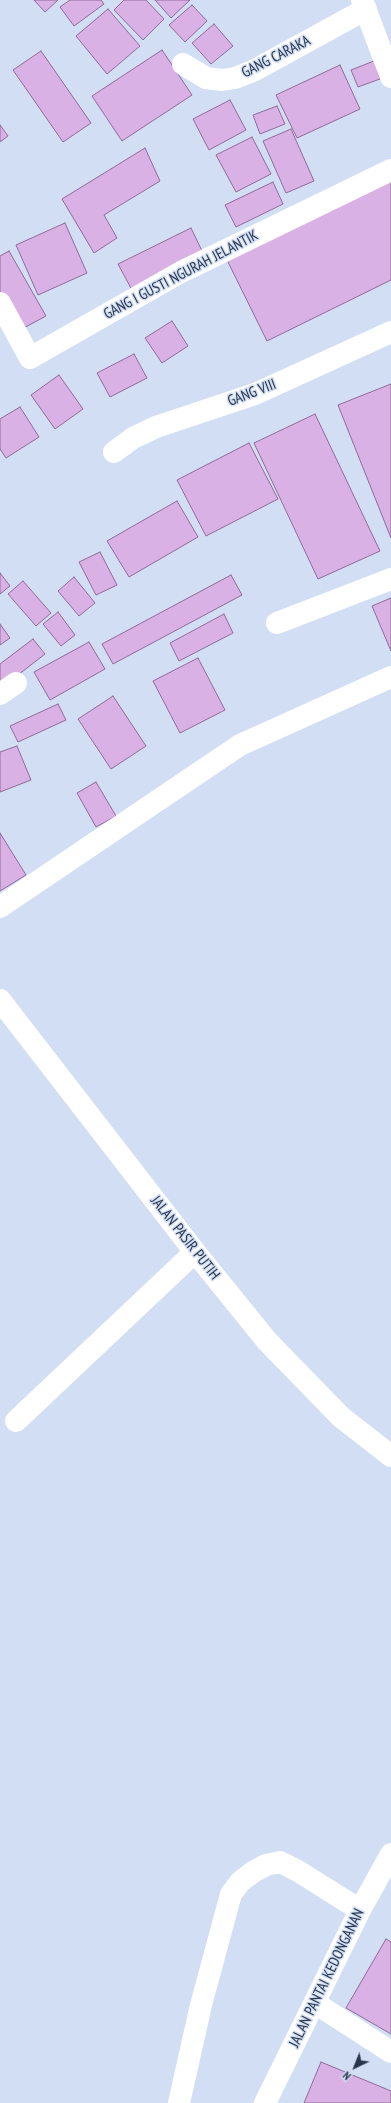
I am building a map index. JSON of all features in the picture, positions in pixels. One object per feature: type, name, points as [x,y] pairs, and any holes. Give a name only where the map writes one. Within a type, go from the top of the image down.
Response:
[{"type":"street","name":"GANG CARAKA","points":[[183,64],[206,78],[222,80],[235,78],[253,71],[364,5]]},
{"type":"street","points":[[364,5],[391,77]]},
{"type":"street","name":"GANG I GUSTI NGURAH JELANTIK","points":[[0,303],[30,358],[181,272],[391,170]]},
{"type":"street","name":"GANG VIII","points":[[114,452],[133,438],[156,427],[255,394],[391,332]]},
{"type":"street","points":[[277,623],[391,579]]},
{"type":"street","points":[[0,907],[240,745],[391,677]]},
{"type":"street","name":"JALAN PASIR PUTIH","points":[[0,1000],[195,1252],[267,1341],[341,1417],[391,1456]]},
{"type":"street","points":[[16,1420],[195,1252]]},
{"type":"street","name":"JALAN PANTAI KEDONGANAN","points":[[265,2103],[360,1910],[391,1854]]},
{"type":"street","points":[[178,2103],[201,2005],[232,1894],[240,1882],[253,1872],[266,1865],[280,1862],[298,1871],[360,1910]]},
{"type":"street","points":[[315,2002],[391,2052]]},
{"type":"building","points":[[34,0],[58,0],[45,12]]},
{"type":"building","points":[[70,0],[101,0],[104,4],[74,26],[60,7]]},
{"type":"building","points":[[124,0],[146,0],[164,19],[143,40],[114,10]]},
{"type":"building","points":[[155,0],[190,0],[171,18]]},
{"type":"building","points":[[192,5],[207,21],[185,42],[169,25]]},
{"type":"building","points":[[108,9],[140,46],[107,74],[76,36]]},
{"type":"building","points":[[214,24],[233,46],[211,64],[192,43]]},
{"type":"building","points":[[162,50],[192,95],[122,141],[92,96]]},
{"type":"building","points":[[41,51],[91,123],[63,142],[13,70]]},
{"type":"building","points":[[374,61],[380,79],[358,87],[351,70]]},
{"type":"building","points":[[340,65],[360,109],[297,138],[276,95]]},
{"type":"building","points":[[230,100],[246,130],[209,150],[193,119]]},
{"type":"building","points":[[277,106],[285,124],[260,134],[253,115]]},
{"type":"building","points":[[0,125],[8,136],[0,142]]},
{"type":"building","points":[[291,129],[314,181],[286,193],[263,141]]},
{"type":"building","points":[[252,137],[271,174],[236,192],[216,155]]},
{"type":"building","points":[[145,148],[160,181],[104,215],[117,238],[94,253],[62,199]]},
{"type":"building","points":[[387,175],[391,183],[391,280],[267,341],[225,256]]},
{"type":"building","points":[[273,182],[283,204],[236,227],[225,205]]},
{"type":"building","points":[[65,223],[87,273],[38,295],[16,245]]},
{"type":"building","points":[[191,228],[204,255],[132,290],[118,264]]},
{"type":"building","points":[[9,251],[46,316],[20,330],[0,295],[0,256]]},
{"type":"building","points":[[172,321],[188,346],[162,363],[145,338]]},
{"type":"building","points":[[134,354],[147,378],[110,397],[97,373]]},
{"type":"building","points":[[59,375],[83,409],[55,429],[31,395]]},
{"type":"building","points":[[391,384],[391,538],[338,405]]},
{"type":"building","points":[[20,407],[39,437],[6,458],[0,449],[0,419]]},
{"type":"building","points":[[315,414],[380,551],[318,579],[254,443]]},
{"type":"building","points":[[249,443],[278,499],[206,536],[177,480]]},
{"type":"building","points":[[177,501],[198,537],[129,577],[107,541]]},
{"type":"building","points":[[100,552],[117,585],[96,595],[79,562]]},
{"type":"building","points":[[0,573],[10,586],[0,594]]},
{"type":"building","points":[[231,575],[242,595],[113,664],[102,644]]},
{"type":"building","points":[[74,577],[95,603],[79,616],[58,591]]},
{"type":"building","points":[[23,581],[51,613],[36,626],[8,594]]},
{"type":"building","points":[[391,598],[391,651],[372,606]]},
{"type":"building","points":[[58,612],[75,635],[61,646],[43,624]]},
{"type":"building","points":[[224,614],[233,633],[179,661],[170,643]]},
{"type":"building","points":[[0,624],[10,638],[0,645]]},
{"type":"building","points":[[33,639],[45,654],[0,689],[0,664]]},
{"type":"building","points":[[89,642],[105,669],[50,700],[34,672]]},
{"type":"building","points":[[198,658],[225,710],[180,733],[153,681]]},
{"type":"building","points":[[113,696],[146,746],[111,769],[78,719]]},
{"type":"building","points":[[58,704],[66,720],[18,742],[10,726]]},
{"type":"building","points":[[17,746],[31,780],[0,792],[0,752]]},
{"type":"building","points":[[96,782],[116,816],[96,827],[77,793]]},
{"type":"building","points":[[0,833],[26,875],[0,891]]},
{"type":"building","points":[[386,1939],[391,1942],[391,2034],[346,2008]]},
{"type":"building","points":[[321,2062],[391,2091],[391,2103],[304,2103]]}]
